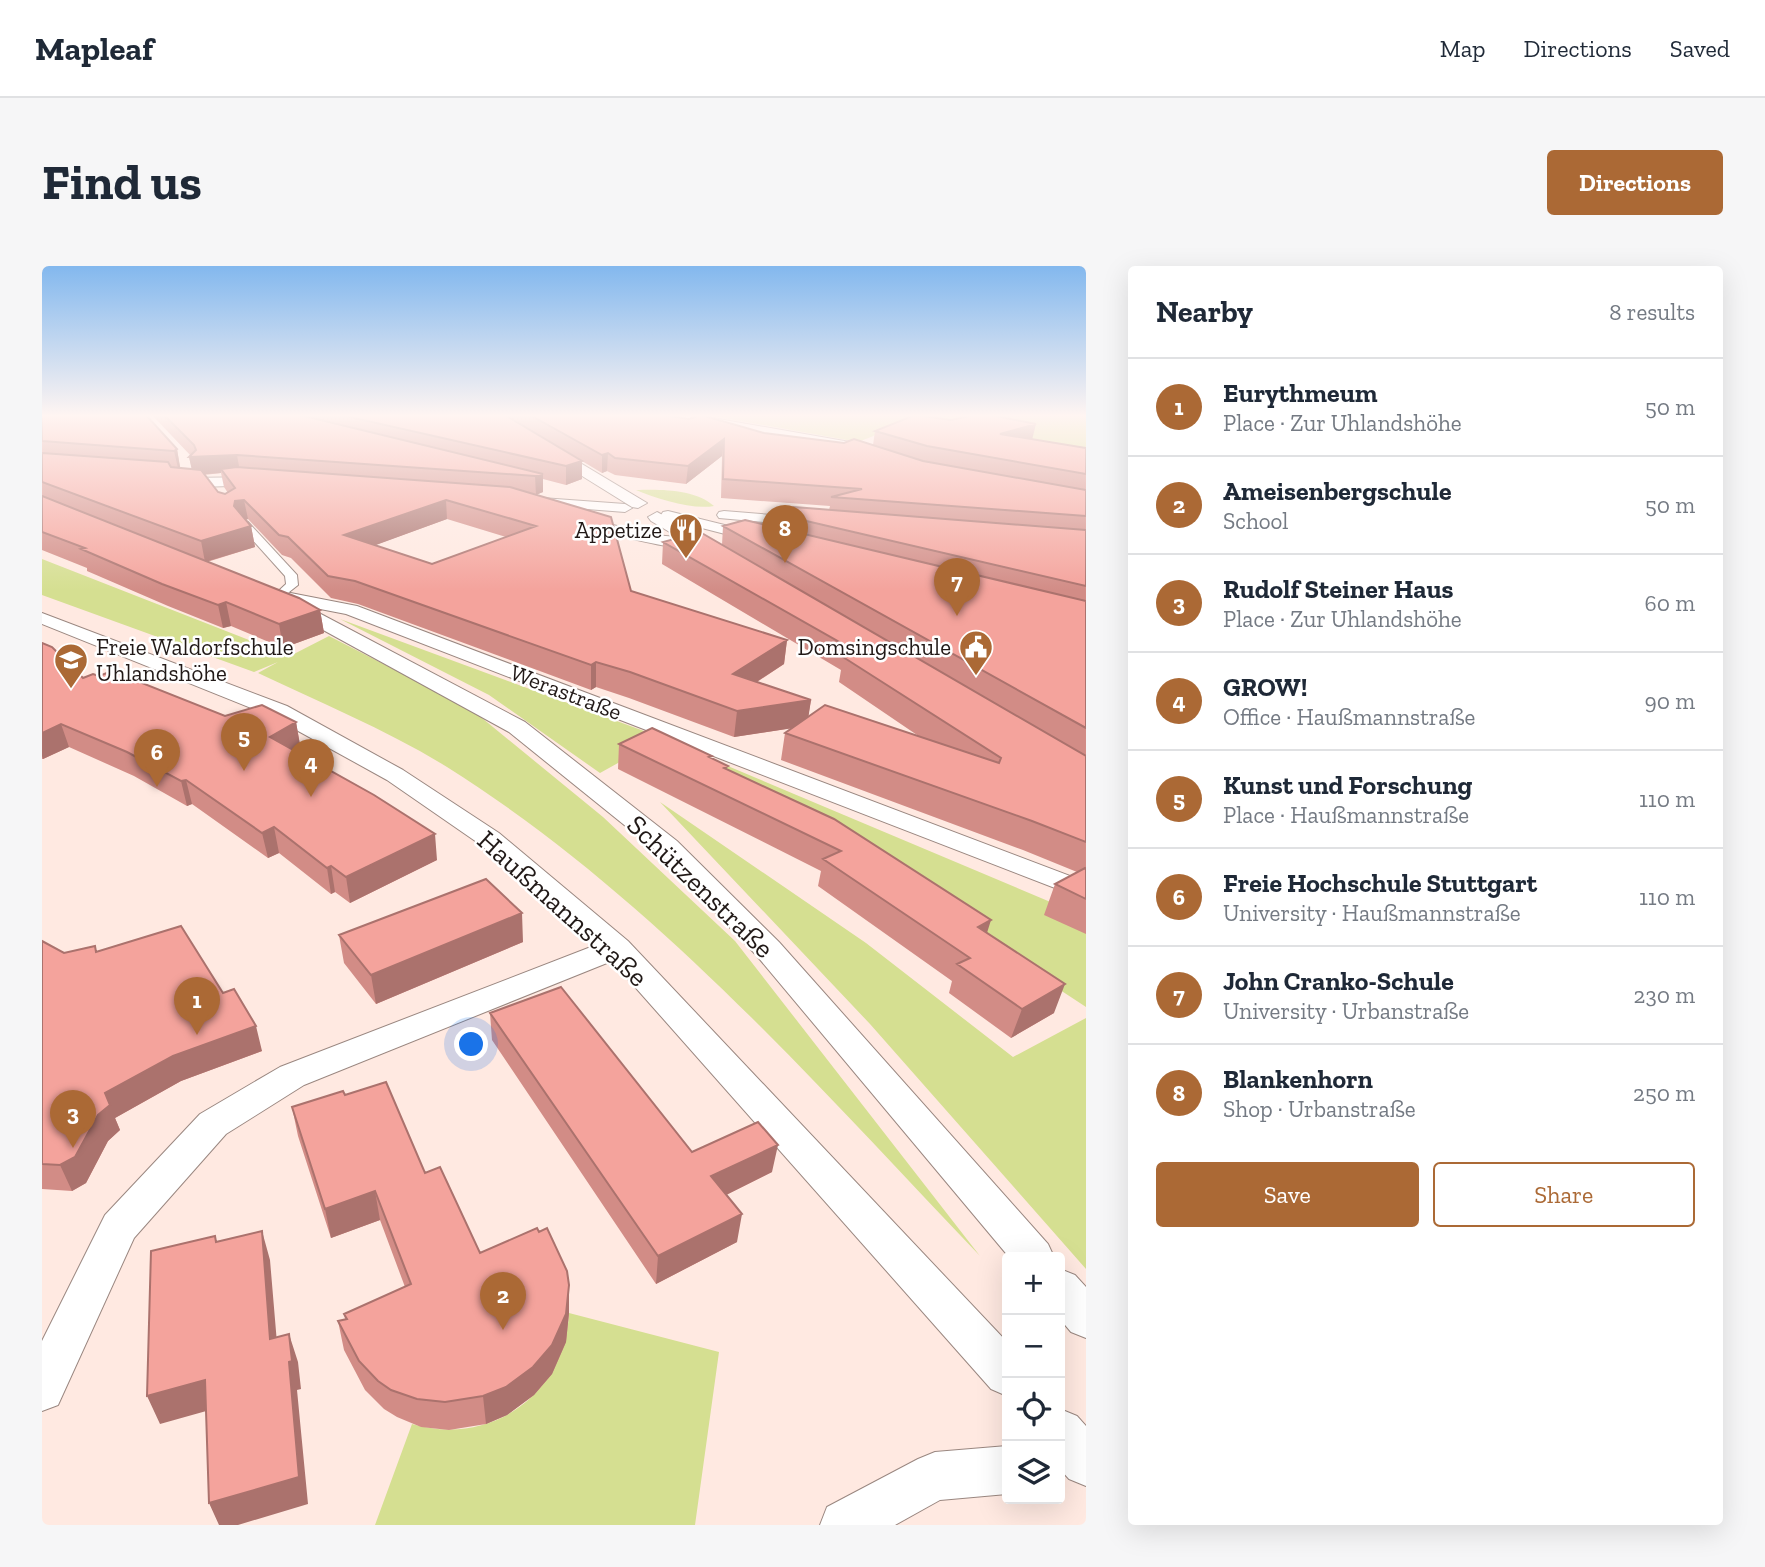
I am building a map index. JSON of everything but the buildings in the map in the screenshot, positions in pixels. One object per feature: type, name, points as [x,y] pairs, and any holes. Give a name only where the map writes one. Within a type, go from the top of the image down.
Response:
[{"type":"street","points":[[181,474],[179,478],[184,481],[240,479],[280,482]]},
{"type":"street","points":[[581,474],[630,506],[634,515],[666,514],[822,523]]},
{"type":"street","points":[[209,482],[222,499]]},
{"type":"street","points":[[554,488],[630,506]]},
{"type":"street","points":[[508,500],[630,506]]},
{"type":"street","points":[[545,502],[556,514],[653,540],[704,544]]},
{"type":"street","points":[[666,514],[704,544],[751,572]]},
{"type":"street","points":[[666,514],[771,540]]},
{"type":"street","points":[[244,524],[291,575],[289,597]]},
{"type":"street","name":"Werastraße","points":[[245,586],[351,610],[1086,892]]},
{"type":"street","name":"Schützenstraße","points":[[289,597],[311,616],[517,727],[668,847],[768,950],[1030,1252]]},
{"type":"street","name":"Haußmannstraße","points":[[42,618],[242,695],[312,728],[384,768],[490,839],[617,948],[1002,1369]]},
{"type":"street","points":[[42,1388],[119,1227],[213,1124],[292,1076],[617,948]]},
{"type":"street","points":[[1065,1294],[1086,1318]]},
{"type":"street","points":[[1065,1439],[1086,1462]]},
{"type":"street","points":[[1065,1464],[1086,1462]]},
{"type":"street","points":[[845,1525],[935,1476],[1002,1470]]},
{"type":"green space","points":[[636,490],[687,493],[714,506],[685,505]]},
{"type":"green space","points":[[42,559],[290,656],[329,636],[471,709],[603,817],[735,941],[980,1256],[856,1124],[729,995],[594,874],[522,818],[424,754],[258,673],[278,662],[254,672],[42,595]]},
{"type":"green space","points":[[340,619],[663,738],[600,773],[489,695]]},
{"type":"green space","points":[[704,756],[1086,917],[1086,1007]]},
{"type":"green space","points":[[660,802],[866,943],[1013,1057],[1086,1018],[1086,1269],[870,1024]]},
{"type":"green space","points":[[569,1313],[719,1352],[695,1525],[375,1525],[412,1424],[441,1429],[469,1428],[495,1421],[518,1408],[538,1390],[554,1368],[564,1342]]},
{"type":"place","name":"Appetize","points":[[686,560]]},
{"type":"place","name":"Blankenhorn","points":[[785,563]]},
{"type":"place","name":"John Cranko-Schule","points":[[957,616]]},
{"type":"place","name":"Domsingschule","points":[[976,677]]},
{"type":"place","name":"Freie Waldorfschule Uhlandshöhe","points":[[71,690]]},
{"type":"place","name":"Kunst und Forschung","points":[[244,771]]},
{"type":"place","name":"Freie Hochschule Stuttgart","points":[[157,787]]},
{"type":"place","name":"GROW!","points":[[311,797]]},
{"type":"place","name":"Eurythmeum","points":[[197,1035]]},
{"type":"place","name":"Rudolf Steiner Haus","points":[[73,1148]]},
{"type":"place","name":"Ameisenbergschule","points":[[503,1330]]}]
